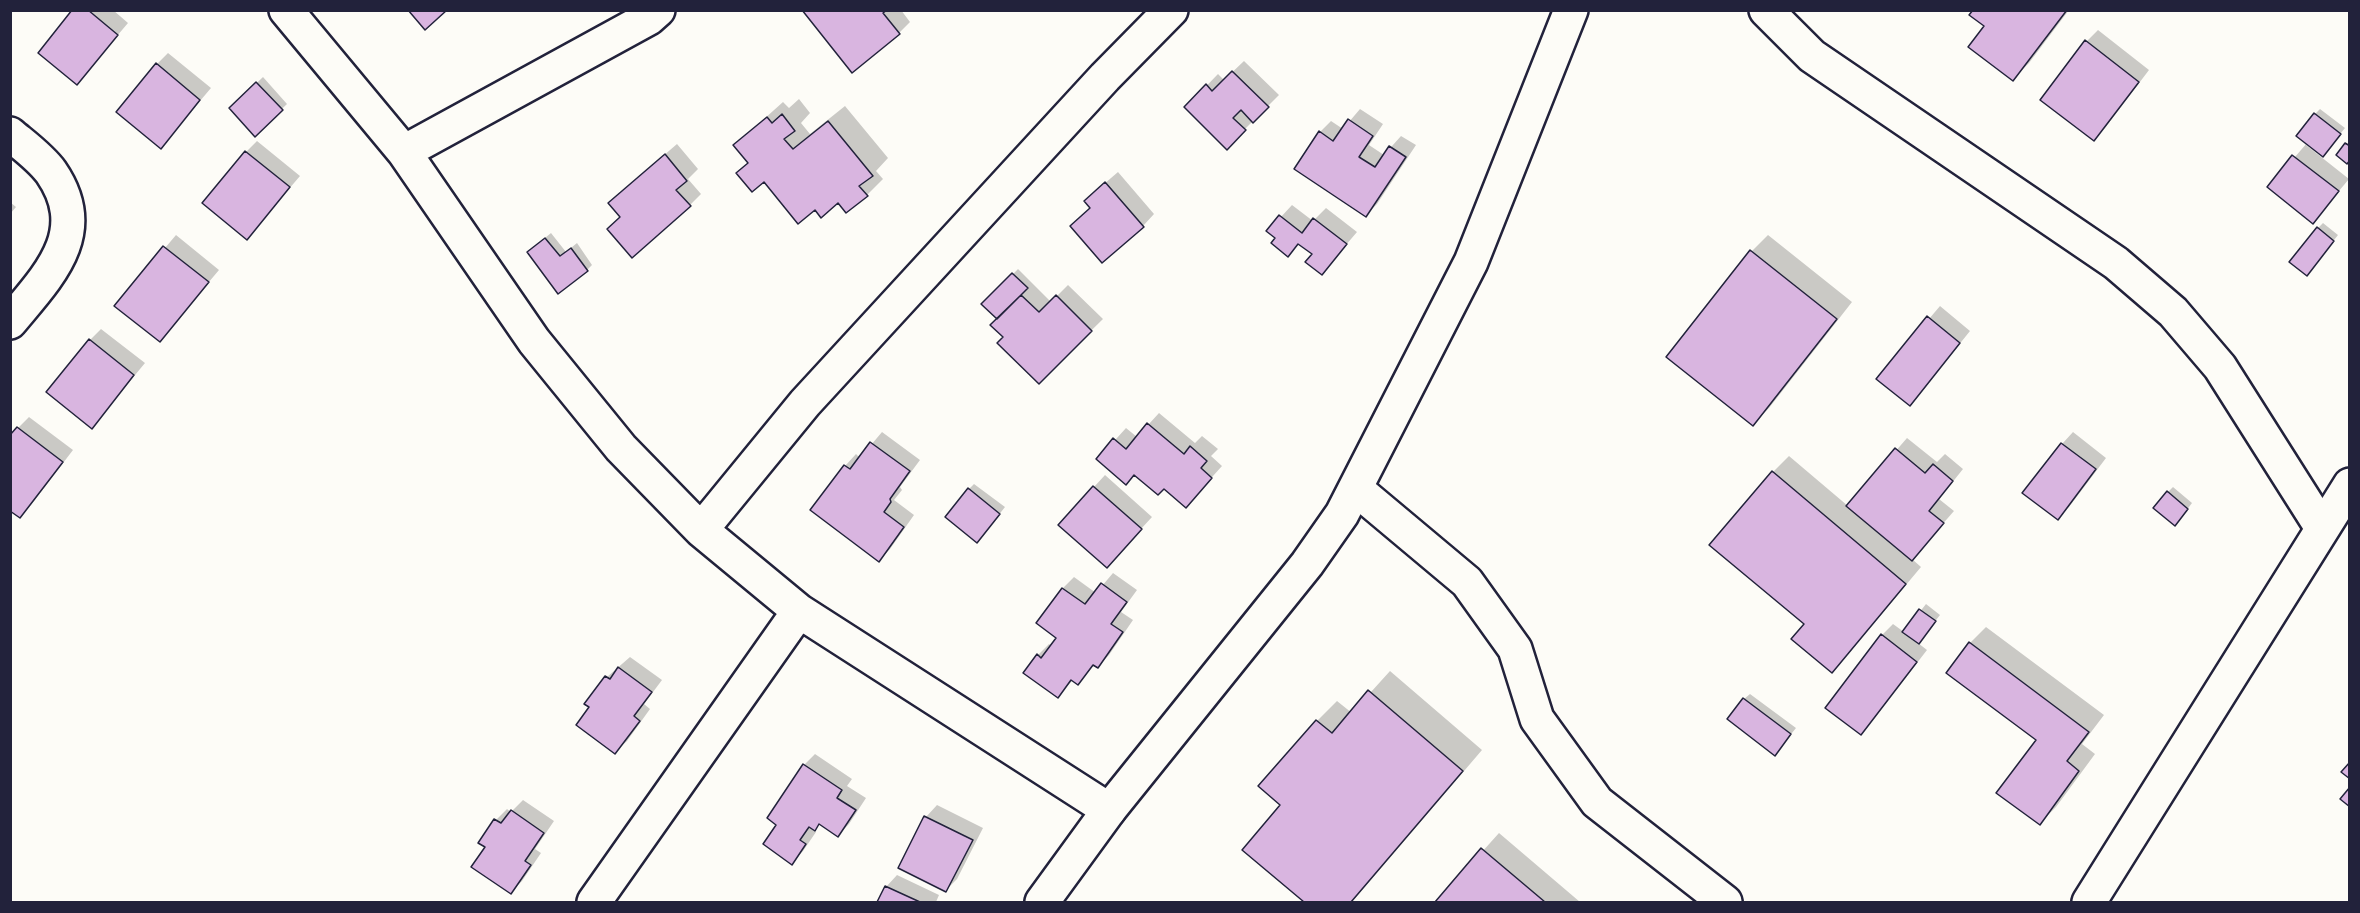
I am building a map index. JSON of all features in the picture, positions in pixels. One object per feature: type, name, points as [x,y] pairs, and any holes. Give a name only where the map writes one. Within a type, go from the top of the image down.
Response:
[{"type":"street","points":[[286,10],[404,152],[534,341],[621,448],[701,530],[798,611],[1108,810]]},
{"type":"street","points":[[404,152],[649,18],[658,10]]},
{"type":"street","points":[[701,530],[805,402],[1105,77],[1171,10]]},
{"type":"street","points":[[1042,903],[1108,810],[1307,564],[1342,514],[1471,262],[1571,10]]},
{"type":"street","points":[[1766,10],[1812,56],[2116,263],[2173,312],[2220,367],[2322,528]]},
{"type":"street","points":[[10,134],[50,170],[63,193],[69,217],[66,242],[54,268],[10,322]]},
{"type":"street","points":[[2089,903],[2349,485]]},
{"type":"street","points":[[1356,489],[1467,582],[1515,648],[1537,719],[1597,802],[1725,903]]},
{"type":"street","points":[[594,903],[798,611]]},
{"type":"building","points":[[72,10],[88,10],[118,35],[77,85],[38,53]]},
{"type":"building","points":[[408,10],[447,10],[425,30]]},
{"type":"building","points":[[802,10],[887,10],[883,13],[900,34],[852,73]]},
{"type":"building","points":[[1973,10],[2067,10],[2013,81],[1968,47],[1984,26],[1969,15]]},
{"type":"building","points":[[2085,40],[2139,82],[2094,141],[2040,100]]},
{"type":"building","points":[[156,63],[200,100],[161,149],[116,112]]},
{"type":"building","points":[[1232,71],[1269,107],[1253,123],[1241,110],[1233,118],[1246,130],[1227,150],[1184,107],[1206,84],[1212,91]]},
{"type":"building","points":[[256,82],[283,110],[255,137],[229,108]]},
{"type":"building","points":[[2314,113],[2341,134],[2323,157],[2296,136]]},
{"type":"building","points":[[782,114],[795,131],[784,139],[793,149],[828,121],[873,176],[859,186],[868,196],[846,213],[838,203],[821,218],[815,210],[798,224],[764,182],[752,192],[736,173],[748,163],[733,145],[767,117],[772,123]]},
{"type":"building","points":[[1348,119],[1373,136],[1359,157],[1375,167],[1389,146],[1406,157],[1366,217],[1294,169],[1319,131],[1333,141]]},
{"type":"building","points":[[2345,143],[2350,146],[2350,160],[2347,164],[2336,155]]},
{"type":"building","points":[[245,151],[290,187],[247,240],[202,203]]},
{"type":"building","points":[[665,154],[687,181],[676,190],[691,206],[632,258],[607,229],[620,217],[608,203]]},
{"type":"building","points":[[2292,155],[2339,191],[2313,224],[2267,187]]},
{"type":"building","points":[[1105,182],[1144,227],[1102,263],[1070,226],[1090,208],[1084,201]]},
{"type":"building","points":[[1279,215],[1302,233],[1313,218],[1347,244],[1322,275],[1305,262],[1312,254],[1298,244],[1288,257],[1271,243],[1275,238],[1266,231]]},
{"type":"building","points":[[2317,227],[2334,241],[2307,276],[2289,262]]},
{"type":"building","points":[[545,238],[560,256],[571,248],[588,271],[558,294],[527,252]]},
{"type":"building","points":[[163,246],[209,282],[160,342],[114,306]]},
{"type":"building","points":[[1750,250],[1837,319],[1753,426],[1666,357]]},
{"type":"building","points":[[1012,273],[1028,288],[997,319],[981,304]]},
{"type":"building","points":[[1021,295],[1039,312],[1056,295],[1092,331],[1039,384],[997,343],[1003,337],[990,325]]},
{"type":"building","points":[[1927,316],[1960,343],[1910,406],[1876,379]]},
{"type":"building","points":[[89,339],[134,375],[92,429],[46,392]]},
{"type":"building","points":[[1147,423],[1184,454],[1190,446],[1207,461],[1201,468],[1212,478],[1186,508],[1164,489],[1158,495],[1134,475],[1126,485],[1096,459],[1113,438],[1126,449]]},
{"type":"building","points":[[17,427],[63,462],[20,518],[10,511],[10,435]]},
{"type":"building","points":[[870,442],[910,471],[890,499],[891,502],[884,512],[904,527],[879,562],[810,510],[844,465],[850,469]]},
{"type":"building","points":[[2061,443],[2096,469],[2058,520],[2022,493]]},
{"type":"building","points":[[1895,448],[1925,473],[1933,464],[1953,481],[1929,511],[1944,523],[1912,561],[1846,506]]},
{"type":"building","points":[[1772,471],[1906,584],[1832,673],[1791,639],[1804,624],[1709,545]]},
{"type":"building","points":[[1093,486],[1142,529],[1107,568],[1058,525]]},
{"type":"building","points":[[968,488],[1000,514],[977,543],[945,517]]},
{"type":"building","points":[[2167,491],[2188,509],[2175,526],[2153,508]]},
{"type":"building","points":[[1101,583],[1127,602],[1111,624],[1123,632],[1098,668],[1093,665],[1078,685],[1071,680],[1058,698],[1023,673],[1037,654],[1041,658],[1056,638],[1036,623],[1062,588],[1085,604]]},
{"type":"building","points":[[1919,609],[1936,621],[1919,644],[1902,632]]},
{"type":"building","points":[[1881,634],[1917,662],[1861,735],[1825,708]]},
{"type":"building","points":[[1969,642],[2089,732],[2067,761],[2079,771],[2040,825],[1996,793],[2036,740],[1946,673]]},
{"type":"building","points":[[618,667],[652,692],[634,716],[640,721],[615,754],[576,725],[589,707],[584,704],[605,676],[610,679]]},
{"type":"building","points":[[1368,690],[1463,771],[1351,902],[1304,902],[1242,850],[1280,805],[1258,786],[1316,720],[1332,733]]},
{"type":"building","points":[[1743,698],[1791,734],[1775,756],[1727,719]]},
{"type":"building","points":[[2350,762],[2350,779],[2341,772]]},
{"type":"building","points":[[803,764],[842,790],[837,798],[856,810],[838,837],[819,824],[815,831],[809,827],[800,840],[806,844],[792,865],[763,844],[776,825],[767,818]]},
{"type":"building","points":[[2350,787],[2350,807],[2340,799]]},
{"type":"building","points":[[511,810],[544,833],[525,861],[531,865],[511,894],[471,867],[485,847],[478,843],[494,819],[501,823]]},
{"type":"building","points":[[924,816],[973,840],[946,892],[898,868]]},
{"type":"building","points":[[1481,848],[1545,902],[1435,902]]},
{"type":"building","points":[[885,886],[920,902],[877,902]]}]
